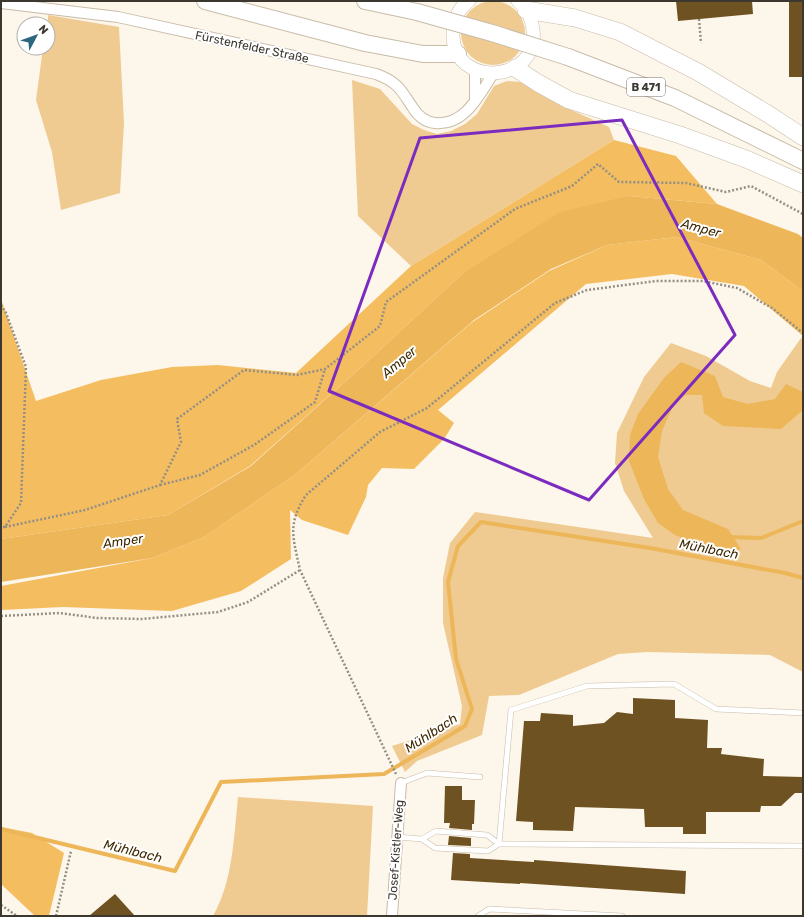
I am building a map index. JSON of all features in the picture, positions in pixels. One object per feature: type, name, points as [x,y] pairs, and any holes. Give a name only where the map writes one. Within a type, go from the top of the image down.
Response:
[{"type":"highway","points":[[522,5],[575,18],[620,32],[698,72],[803,137]]},
{"type":"highway","points":[[515,68],[569,100],[680,135],[746,159],[803,184]]},
{"type":"main road","points":[[205,1],[365,43],[423,54],[458,54]]},
{"type":"main road","name":"B 471","points":[[365,1],[417,12],[492,32],[568,57],[675,98],[803,161]]},
{"type":"street","points":[[469,1],[457,14],[453,27],[453,41],[458,54],[466,63],[475,70],[493,74],[505,72],[515,68],[525,59],[532,48],[534,34],[532,21],[522,5]]},
{"type":"street","name":"Fürstenfelder Straße","points":[[1,4],[118,17],[376,74],[389,79],[399,86],[420,117],[431,123],[452,122],[463,115],[475,101],[493,74]]},
{"type":"street","points":[[475,70],[475,101]]},
{"type":"street","name":"Josef-Kistler-Weg","points":[[392,916],[397,837],[398,779]]},
{"type":"lane","points":[[499,844],[510,710],[587,686],[674,684],[716,709],[803,713]]},
{"type":"lane","points":[[398,779],[427,773],[480,777]]},
{"type":"lane","points":[[422,839],[436,831],[486,835],[499,844]]},
{"type":"lane","points":[[397,837],[422,839],[435,848],[488,851],[499,844],[803,846]]},
{"type":"lane","points":[[478,916],[489,909],[622,916]]},
{"type":"path","points":[[699,19],[701,43]]},
{"type":"path","points":[[160,485],[181,442],[177,419],[244,370],[297,375],[325,369],[380,326],[386,302],[515,209],[572,186],[598,164],[620,182],[686,183],[726,192],[751,186],[803,214]]},
{"type":"path","points":[[398,779],[391,760],[300,570],[293,535],[293,521],[298,507],[306,495],[380,432],[427,408],[555,303],[587,290],[656,281],[703,281],[737,288],[772,308],[803,333]]},
{"type":"path","points":[[1,305],[6,313],[26,367],[21,503],[5,527]]},
{"type":"path","points":[[1,527],[85,510],[160,485],[200,474],[254,445],[315,402],[325,369]]},
{"type":"path","points":[[1,616],[60,613],[97,618],[142,619],[218,612],[248,602],[300,570]]},
{"type":"path","points":[[56,916],[72,851]]},
{"type":"path","points":[[1,905],[17,916]]},
{"type":"highlighted area","points":[[622,120],[735,335],[589,500],[329,391],[420,138]]},
{"type":"shaded area","points":[[493,1],[511,7],[519,15],[525,33],[519,51],[511,59],[493,65],[475,59],[467,51],[461,33],[467,15],[475,7]]},
{"type":"shaded area","points":[[56,16],[119,27],[124,123],[120,193],[61,210],[52,152],[36,100],[42,56],[56,56]]},
{"type":"shaded area","points":[[352,80],[380,89],[412,124],[437,134],[451,131],[465,124],[477,114],[494,86],[507,81],[520,82],[556,103],[609,127],[614,140],[411,266],[358,216]]},
{"type":"shaded area","points":[[614,140],[676,156],[717,204],[629,196],[462,274],[366,363],[250,466],[168,515],[1,539],[1,299],[36,401],[101,380],[172,367],[218,365],[296,373],[411,266]]},
{"type":"shaded area","points":[[677,237],[761,260],[803,291],[803,336],[744,286],[672,274],[586,284],[438,410],[454,423],[444,439],[414,469],[382,468],[368,485],[366,497],[348,535],[302,520],[290,510],[291,559],[241,591],[172,611],[63,607],[1,610],[1,586],[152,558],[204,537],[296,474],[471,323],[549,271],[607,245]]},
{"type":"shaded area","points":[[801,338],[803,339],[803,672],[770,655],[647,652],[618,654],[519,695],[489,696],[482,735],[417,761],[405,772],[392,746],[460,724],[462,706],[443,623],[443,578],[450,543],[475,512],[653,538],[624,491],[615,463],[617,433],[644,377],[671,343],[706,356],[750,381],[771,388],[777,372]]},
{"type":"shaded area","points":[[238,797],[373,806],[367,916],[213,916],[220,902],[229,873],[234,843]]},
{"type":"shaded area","points":[[1,827],[32,833],[64,853],[49,916],[35,916],[1,884]]},
{"type":"water","name":"Amper","points":[[629,196],[717,204],[798,234],[803,238],[803,291],[761,260],[677,237],[607,245],[551,269],[474,320],[296,474],[204,537],[152,558],[1,582],[1,539],[168,515],[251,466],[366,363],[462,274],[560,212]]},
{"type":"water","points":[[681,362],[715,376],[723,397],[748,404],[775,399],[786,384],[803,392],[803,410],[781,429],[723,426],[704,413],[702,395],[685,395],[673,406],[662,431],[658,457],[668,489],[683,510],[728,529],[741,549],[724,555],[675,535],[658,523],[644,499],[629,461],[630,435],[638,414],[664,378]]},
{"type":"building","points":[[676,1],[752,1],[753,14],[678,21]]},
{"type":"building","points":[[789,1],[803,1],[803,77],[789,77]]},
{"type":"building","points":[[633,698],[675,700],[675,718],[708,720],[707,748],[722,748],[721,754],[764,759],[763,776],[803,777],[803,793],[795,793],[781,806],[761,806],[760,812],[706,812],[706,834],[683,834],[683,827],[645,827],[644,809],[575,807],[573,831],[533,830],[533,822],[516,821],[524,721],[540,721],[541,713],[573,715],[573,726],[604,723],[617,712],[633,714]]},
{"type":"building","points":[[445,786],[462,786],[462,800],[475,800],[474,824],[472,824],[472,830],[449,828],[450,823],[444,823]]},
{"type":"building","points":[[449,836],[471,838],[471,846],[448,845]]},
{"type":"building","points":[[453,853],[470,854],[470,858],[534,862],[534,860],[686,871],[685,894],[451,880]]},
{"type":"building","points":[[115,894],[135,916],[89,916]]},
{"type":"waterway","points":[[729,537],[761,538],[803,521]]},
{"type":"waterway","name":"Mühlbach","points":[[1,829],[175,871],[221,782],[384,774],[465,726],[472,709],[456,659],[448,582],[458,546],[481,522],[650,548],[785,573],[803,578]]}]
